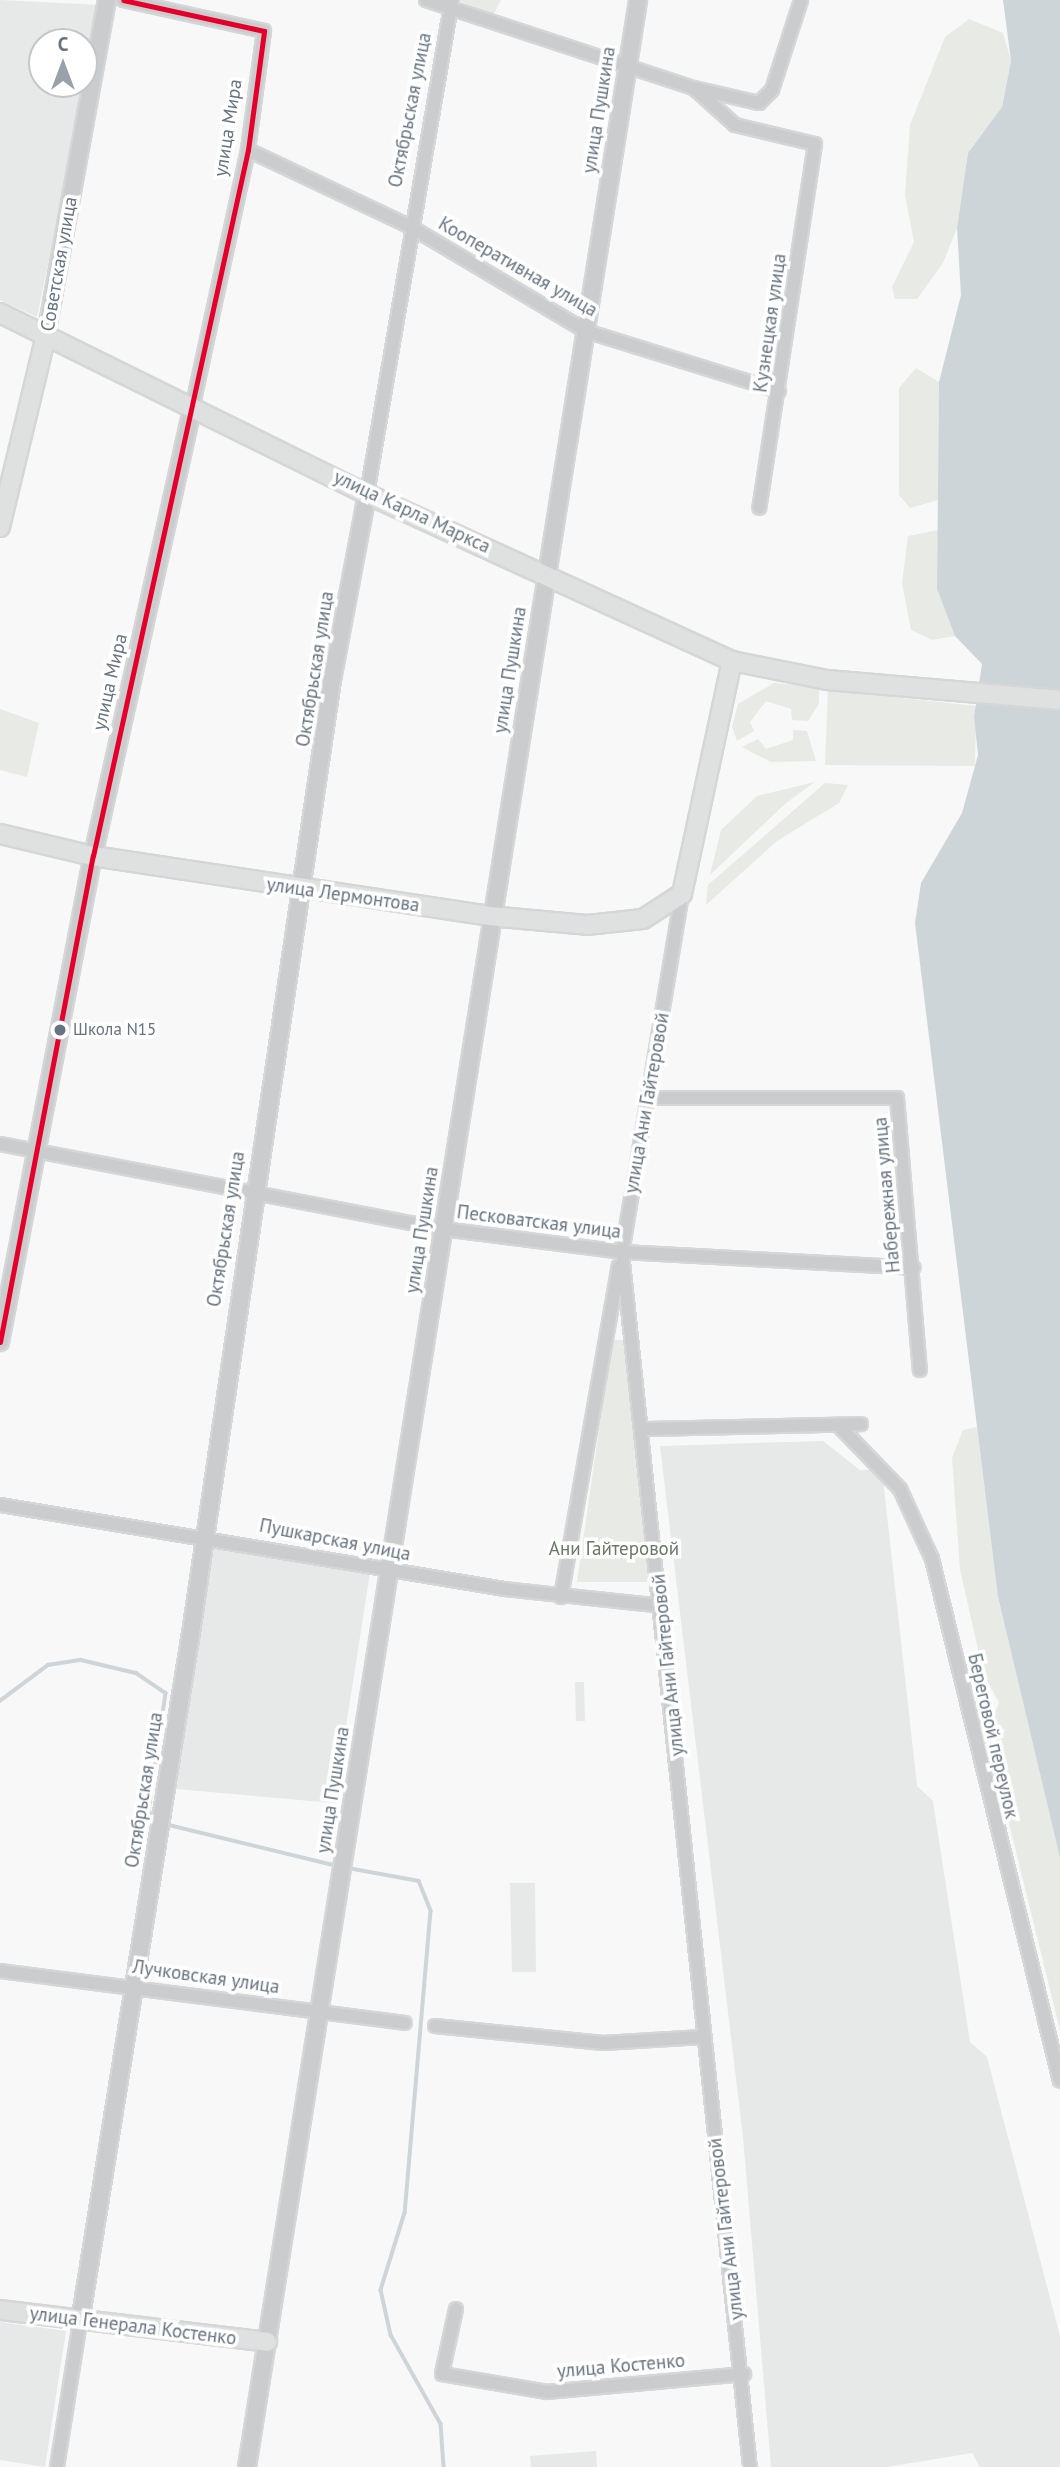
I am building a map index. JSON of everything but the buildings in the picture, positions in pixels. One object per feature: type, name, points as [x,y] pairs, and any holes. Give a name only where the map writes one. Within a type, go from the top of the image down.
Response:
[{"type":"main road","name":"улица Карла Маркса","points":[[0,313],[193,405],[368,494],[547,573],[733,662],[834,681],[1060,700]]},
{"type":"main road","name":"Советская улица","points":[[0,527],[46,335]]},
{"type":"main road","name":"улица Ани Гайтеровой","points":[[682,894],[733,662]]},
{"type":"main road","name":"улица Лермонтова","points":[[0,834],[93,856],[300,890],[493,916],[587,925],[643,919],[682,894]]},
{"type":"main road","name":"улица Генерала Костенко","points":[[0,2310],[80,2322],[267,2342]]},
{"type":"street","name":"Советская улица","points":[[46,335],[107,0]]},
{"type":"street","name":"улица Мира","points":[[0,1342],[93,856],[247,150],[264,31],[124,0]]},
{"type":"street","points":[[426,0],[451,4],[694,88],[759,103],[772,90],[801,0]]},
{"type":"street","name":"улица Пушкина","points":[[247,2467],[638,0]]},
{"type":"street","name":"Октябрьская улица","points":[[57,2467],[134,1985],[251,1197],[300,890],[368,494],[409,226],[451,4]]},
{"type":"street","name":"Кузнецкая улица","points":[[694,88],[735,125],[816,144],[759,508]]},
{"type":"street","name":"Кооперативная улица","points":[[247,150],[409,226],[586,331],[779,391]]},
{"type":"street","name":"улица Ани Гайтеровой","points":[[682,894],[622,1252],[663,1606],[703,2037],[744,2374],[750,2467]]},
{"type":"street","name":"Набережная улица","points":[[648,1098],[897,1098],[914,1268],[920,1370]]},
{"type":"street","name":"Песковатская улица","points":[[0,1144],[251,1197],[443,1229],[622,1252],[914,1268]]},
{"type":"street","points":[[561,1597],[622,1252]]},
{"type":"street","points":[[643,1429],[861,1424]]},
{"type":"street","name":"Береговой переулок","points":[[838,1425],[900,1489],[932,1559],[1060,2081]]},
{"type":"street","name":"Пушкарская улица","points":[[0,1505],[201,1534],[389,1570],[561,1597],[663,1606]]},
{"type":"street","name":"Лучковская улица","points":[[0,1971],[134,1985],[405,2023]]},
{"type":"street","points":[[435,2026],[603,2043],[703,2037]]},
{"type":"street","name":"улица Костенко","points":[[456,2309],[442,2374],[547,2392],[744,2374]]},
{"type":"shaded area","points":[[0,0],[102,5],[97,28],[28,28],[28,98],[83,98],[37,317],[0,300]]},
{"type":"shaded area","points":[[1003,0],[1060,0],[1060,1858],[998,1597],[915,923],[921,883],[962,813],[978,755],[974,717],[982,664],[955,636],[937,589],[939,382],[961,295],[957,228],[968,153],[1002,107],[1011,61]]},
{"type":"shaded area","points":[[823,1441],[860,1470],[882,1470],[917,1786],[933,1801],[970,2042],[987,2057],[1060,2336],[1060,2467],[980,2467],[972,2453],[887,2467],[771,2467],[743,2137],[660,1446]]},
{"type":"shaded area","points":[[215,1541],[370,1573],[334,1803],[176,1789]]},
{"type":"shaded area","points":[[575,1682],[584,1682],[585,1721],[576,1721]]},
{"type":"shaded area","points":[[510,1883],[535,1883],[536,1972],[512,1972]]},
{"type":"shaded area","points":[[0,2322],[66,2331],[45,2467],[0,2460]]},
{"type":"shaded area","points":[[596,2451],[597,2467],[531,2467],[530,2456]]},
{"type":"green space","points":[[457,0],[501,0],[493,15]]},
{"type":"green space","points":[[969,19],[1003,33],[1011,61],[1002,107],[968,153],[957,228],[943,263],[917,299],[895,299],[892,287],[914,242],[905,195],[910,125],[945,37]]},
{"type":"green space","points":[[916,368],[939,382],[938,500],[910,508],[899,495],[899,388]]},
{"type":"green space","points":[[938,530],[937,589],[955,636],[932,640],[911,630],[902,583],[908,536]]},
{"type":"green space","points":[[774,683],[819,687],[819,704],[808,721],[792,720],[791,709],[766,701],[750,722],[754,731],[737,741],[732,727],[738,704]]},
{"type":"green space","points":[[828,690],[976,706],[975,766],[825,765]]},
{"type":"green space","points":[[0,709],[39,723],[27,777],[0,770]]},
{"type":"green space","points":[[793,730],[807,731],[816,761],[771,762],[742,747],[758,739],[766,749],[793,740]]},
{"type":"green space","points":[[815,782],[786,803],[710,875],[721,830],[757,796]]},
{"type":"green space","points":[[825,783],[848,785],[839,803],[777,841],[706,905],[708,885]]},
{"type":"green space","name":"Ани Гайтеровой","points":[[612,1340],[626,1340],[649,1582],[577,1582]]},
{"type":"green space","points":[[977,1427],[998,1597],[1060,1858],[1060,2030],[1003,1799],[994,1716],[999,1702],[984,1676],[960,1569],[952,1458],[963,1430]]},
{"type":"waterway","points":[[0,1701],[48,1665],[81,1660],[136,1673],[166,1693],[149,1812],[156,1817]]},
{"type":"waterway","points":[[165,1824],[337,1866]]},
{"type":"waterway","points":[[348,1868],[419,1881],[431,1911],[405,2213],[381,2290],[391,2335],[441,2424],[444,2467]]},
{"type":"transit line","points":[[0,1342],[93,856],[248,150],[264,31],[123,0]]},
{"type":"place","name":"Школа N15","points":[[60,1030]]}]
